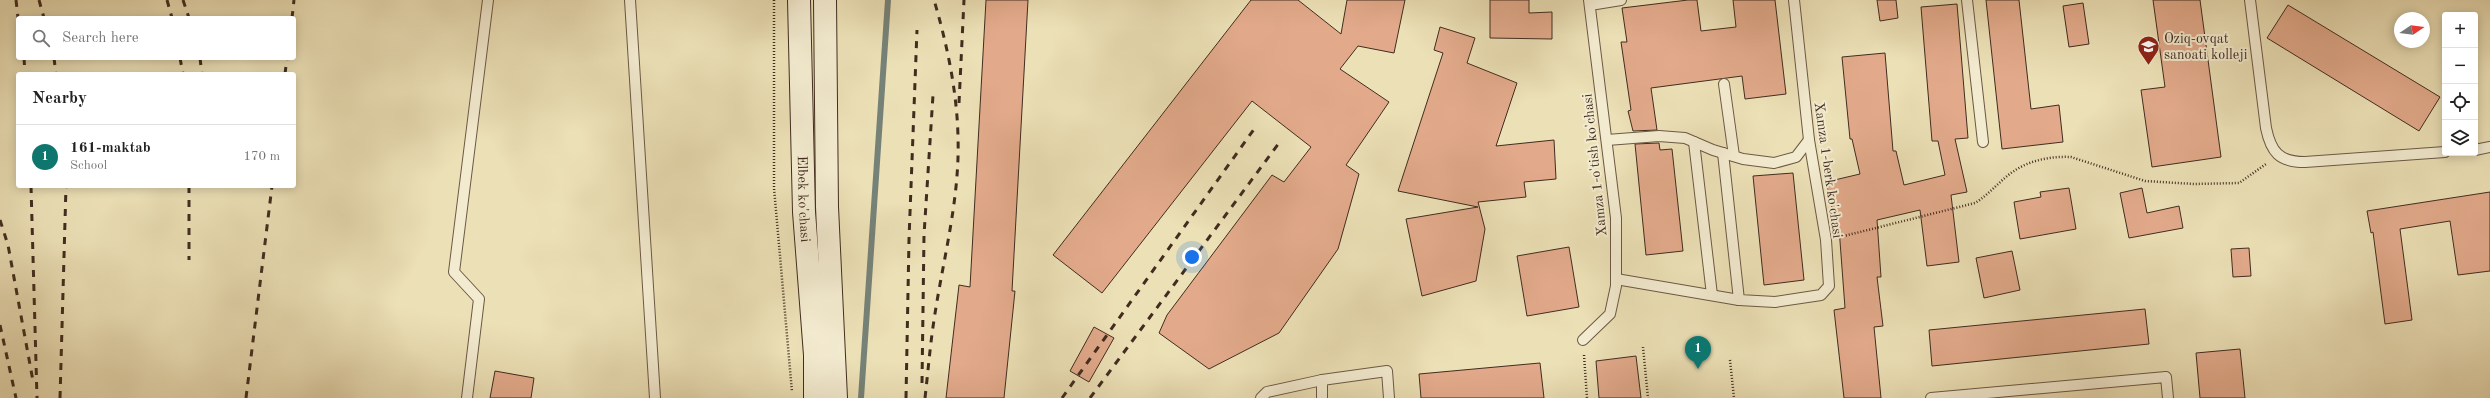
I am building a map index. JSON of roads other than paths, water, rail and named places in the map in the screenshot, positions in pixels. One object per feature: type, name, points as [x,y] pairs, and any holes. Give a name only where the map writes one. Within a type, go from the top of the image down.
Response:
[{"type":"main road","name":"Elbek ko'chasi","points":[[799,0],[804,212],[815,355],[815,398]]},
{"type":"main road","name":"Elbek ko'chasi","points":[[825,0],[826,207],[836,358],[836,398]]},
{"type":"lane","points":[[468,398],[479,299],[454,272],[488,0]]},
{"type":"lane","points":[[630,0],[655,398]]},
{"type":"lane","points":[[1590,2],[1621,0]]},
{"type":"lane","name":"Xamza 1-berk ko'chasi","points":[[1616,279],[1739,300],[1775,302],[1822,295],[1829,286],[1826,240],[1809,140],[1794,0]]},
{"type":"lane","points":[[1967,0],[1983,142]]},
{"type":"lane","points":[[2250,0],[2266,128],[2269,142],[2278,155],[2290,162],[2305,162],[2442,152]]},
{"type":"lane","name":"Xamza 1-o'tish ko'chasi","points":[[1583,340],[1610,314],[1616,279],[1616,218],[1590,2]]},
{"type":"lane","points":[[1724,84],[1734,156]]},
{"type":"lane","points":[[1607,140],[1659,136],[1685,138],[1723,153],[1774,163],[1796,157],[1809,140]]},
{"type":"lane","points":[[1694,142],[1712,295]]},
{"type":"lane","points":[[2478,149],[2490,147]]},
{"type":"lane","points":[[1723,153],[1739,300]]},
{"type":"lane","points":[[1261,398],[1268,392],[1322,380],[1387,371],[1389,398]]},
{"type":"lane","points":[[1931,398],[2166,377],[2168,398]]},
{"type":"lane","points":[[1322,380],[1322,398]]},
{"type":"waterway","points":[[861,398],[888,0]]},
{"type":"railway","points":[[16,0],[18,16]]},
{"type":"railway","points":[[39,0],[43,16]]},
{"type":"railway","points":[[167,0],[171,16]]},
{"type":"railway","points":[[183,0],[188,16]]},
{"type":"railway","points":[[292,16],[294,0]]},
{"type":"railway","points":[[925,398],[934,320],[954,206],[958,160],[956,102],[947,51],[934,0]]},
{"type":"railway","points":[[959,103],[964,0]]},
{"type":"railway","points":[[906,398],[909,239],[917,30]]},
{"type":"railway","points":[[24,60],[25,72]]},
{"type":"railway","points":[[54,60],[56,72]]},
{"type":"railway","points":[[180,60],[183,72]]},
{"type":"railway","points":[[200,60],[202,72]]},
{"type":"railway","points":[[285,72],[287,60]]},
{"type":"railway","points":[[922,383],[924,235],[933,95]]},
{"type":"railway","points":[[1062,398],[1257,125]]},
{"type":"railway","points":[[1090,398],[1279,143]]},
{"type":"railway","points":[[31,188],[37,398]]},
{"type":"railway","points":[[60,398],[66,188]]},
{"type":"railway","points":[[189,188],[189,260]]},
{"type":"railway","points":[[246,398],[272,188]]},
{"type":"railway","points":[[0,220],[8,245],[33,381]]},
{"type":"railway","points":[[0,325],[16,398]]},
{"type":"place","name":"Oziq-ovqat sanoati kolleji","points":[[2149,66]]},
{"type":"place","name":"161-maktab","points":[[1698,369]]}]
